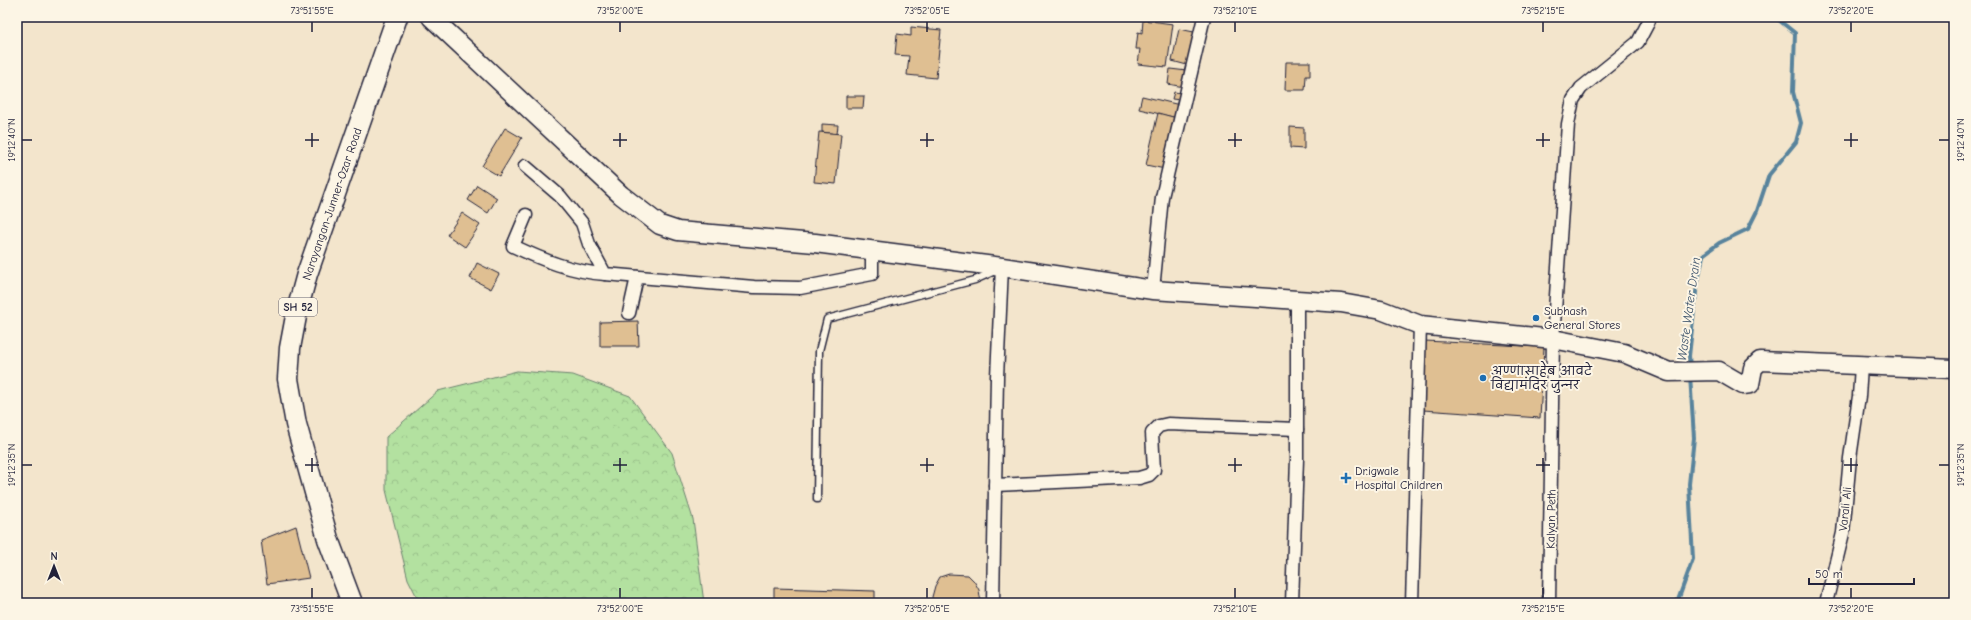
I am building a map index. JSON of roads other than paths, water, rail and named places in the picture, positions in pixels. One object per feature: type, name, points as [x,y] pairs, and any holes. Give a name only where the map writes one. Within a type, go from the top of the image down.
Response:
[{"type":"main road","name":"Narayangan-Junner-Ozar Road","points":[[352,603],[328,539],[296,424],[288,379],[290,348],[297,311],[308,274],[397,17]]},
{"type":"street","points":[[431,17],[620,195],[660,225],[678,230],[815,243],[1002,267],[1153,290],[1297,298],[1341,303],[1381,310],[1420,325],[1554,339],[1624,353],[1669,372],[1719,371],[1743,385],[1750,384],[1753,368],[1760,361],[1954,369]]},
{"type":"street","points":[[1153,290],[1162,197],[1204,17]]},
{"type":"street","name":"Kalyan Peth","points":[[1550,603],[1554,339],[1568,124],[1573,100],[1580,88],[1638,42],[1650,17]]},
{"type":"street","points":[[525,166],[560,196],[582,223],[589,244],[605,274]]},
{"type":"street","points":[[526,215],[513,246],[541,259],[583,272],[754,288],[800,288],[872,274],[872,251]]},
{"type":"street","points":[[993,603],[997,377],[1002,267]]},
{"type":"street","points":[[629,313],[637,277]]},
{"type":"street","points":[[1292,603],[1297,429],[1297,298]]},
{"type":"street","points":[[1412,603],[1420,325]]},
{"type":"street","name":"Varali Ali","points":[[1826,603],[1843,532],[1850,458],[1862,366]]},
{"type":"street","points":[[995,485],[1139,478],[1149,475],[1154,470],[1152,433],[1159,426],[1168,424],[1297,429]]},
{"type":"lane","points":[[817,499],[819,351],[827,318],[976,280],[1002,267]]},
{"type":"waterway","name":"Waste Water Drain","points":[[1690,366],[1689,356],[1696,292],[1703,255],[1719,243],[1748,229],[1757,211],[1769,175],[1796,142],[1801,123],[1793,92],[1795,33],[1775,17]]},
{"type":"waterway","name":"Waste Water Drain","points":[[1677,603],[1693,559],[1689,484],[1694,438],[1690,375]]},
{"type":"place","name":"Subhash General Stores","points":[[1536,318]]},
{"type":"place","name":"अण्णासाहेब आवटे विद्यामंदिर जुन्नर","points":[[1483,378]]},
{"type":"place","name":"Dr.igwale Hospital Children","points":[[1346,478]]}]
